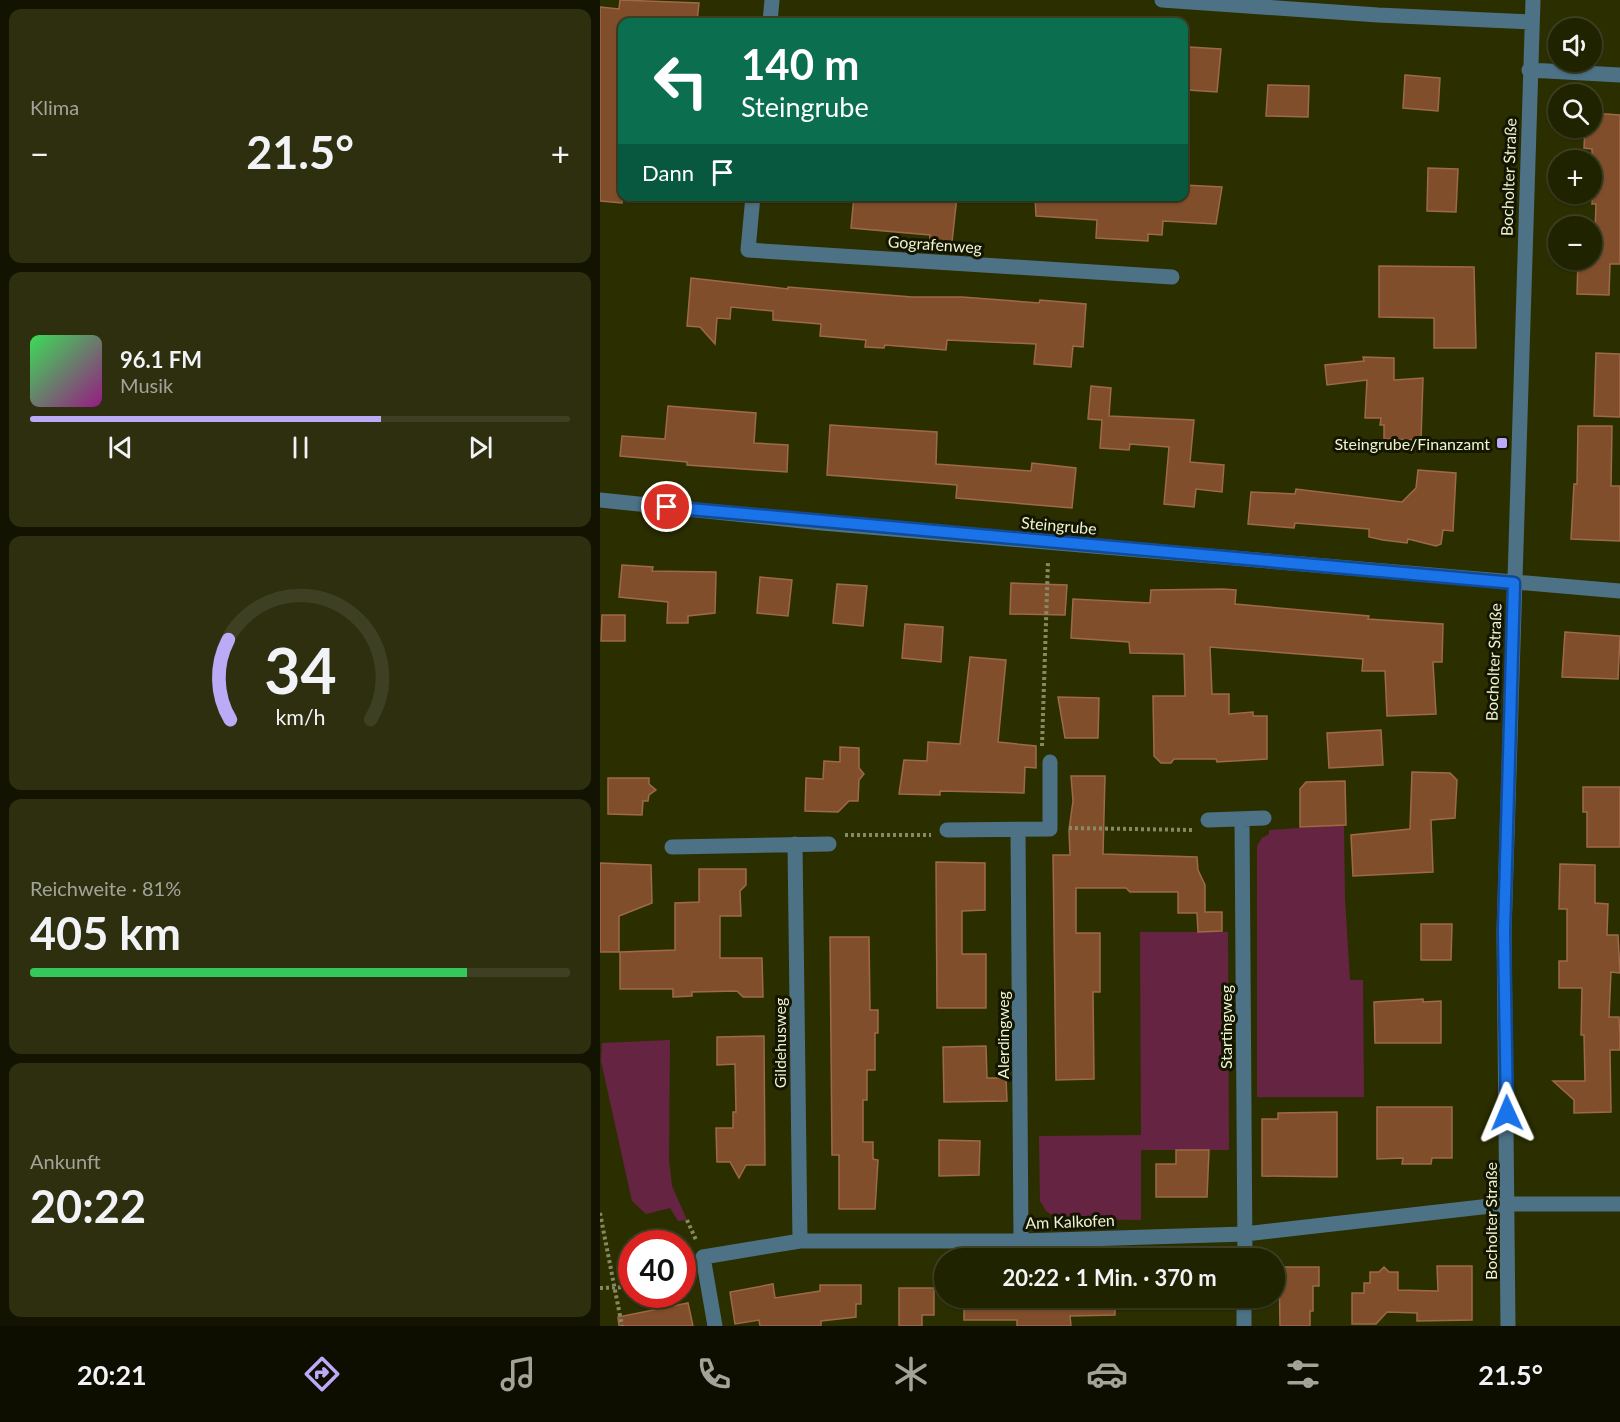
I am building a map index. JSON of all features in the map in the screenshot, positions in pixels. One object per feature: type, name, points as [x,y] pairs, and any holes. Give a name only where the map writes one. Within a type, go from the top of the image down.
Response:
[{"type":"street","points":[[770,18],[772,0]]},
{"type":"street","points":[[1162,0],[1378,15],[1531,22]]},
{"type":"street","name":"Bocholter Straße","points":[[1508,1326],[1504,932],[1529,70],[1533,0]]},
{"type":"street","points":[[1529,70],[1620,75]]},
{"type":"street","name":"Gografenweg","points":[[753,201],[748,250],[1172,277]]},
{"type":"street","name":"Steingrube","points":[[600,500],[1049,543],[1620,591]]},
{"type":"street","points":[[947,830],[1050,829],[1050,762]]},
{"type":"street","points":[[1208,820],[1264,818]]},
{"type":"street","name":"Startingweg","points":[[1242,819],[1245,1248]]},
{"type":"street","name":"Alerdingweg","points":[[1018,830],[1021,1241]]},
{"type":"street","name":"Gildehusweg","points":[[795,844],[800,1241]]},
{"type":"street","points":[[672,847],[829,844]]},
{"type":"street","name":"Am Kalkofen","points":[[715,1326],[703,1257],[800,1241],[1021,1241],[1245,1234],[1508,1204],[1620,1204]]},
{"type":"street","points":[[1244,1308],[1244,1326]]},
{"type":"path","points":[[1049,543],[1042,746],[1050,762]]},
{"type":"path","points":[[1050,829],[1194,830],[1208,820]]},
{"type":"path","points":[[829,844],[845,835],[936,836],[947,830]]},
{"type":"path","points":[[600,1213],[622,1326]]},
{"type":"path","points":[[600,1288],[616,1287]]},
{"type":"shaded area","points":[[1344,825],[1345,899],[1350,980],[1363,980],[1364,1097],[1257,1097],[1257,846],[1262,838],[1269,834],[1269,830]]},
{"type":"shaded area","points":[[1140,932],[1228,932],[1229,1150],[1141,1150],[1141,1220],[1057,1219],[1046,1211],[1040,1201],[1039,1136],[1141,1135]]},
{"type":"shaded area","points":[[670,1040],[669,1160],[672,1186],[687,1220],[678,1221],[670,1208],[646,1214],[632,1201],[601,1061],[602,1043]]},
{"type":"building","points":[[620,0],[699,3],[697,18],[618,18],[618,201],[622,203],[600,201],[600,7],[619,9]]},
{"type":"building","points":[[1189,47],[1221,49],[1217,92],[1188,90]]},
{"type":"building","points":[[1405,75],[1440,78],[1438,111],[1403,108]]},
{"type":"building","points":[[1268,85],[1309,86],[1308,117],[1266,116]]},
{"type":"building","points":[[1602,114],[1620,115],[1620,264],[1610,264],[1609,295],[1577,294],[1578,270],[1602,270],[1602,216],[1596,216],[1596,204],[1602,204],[1602,150],[1584,148],[1584,138],[1602,138]]},
{"type":"building","points":[[1428,168],[1458,169],[1456,212],[1427,211]]},
{"type":"building","points":[[1188,185],[1222,187],[1216,224],[1163,221],[1162,235],[1148,234],[1148,241],[1096,238],[1097,220],[1036,216],[1035,201],[1188,201]]},
{"type":"building","points":[[854,201],[956,201],[951,251],[929,250],[930,235],[851,228]]},
{"type":"building","points":[[1379,266],[1474,267],[1476,348],[1434,348],[1434,318],[1379,317]]},
{"type":"building","points":[[691,278],[788,289],[788,287],[912,297],[962,297],[1039,303],[1040,300],[1086,304],[1083,347],[1073,346],[1071,367],[1034,364],[1036,344],[947,340],[946,350],[885,345],[884,348],[865,347],[866,340],[820,336],[821,324],[773,320],[773,311],[731,307],[730,319],[717,318],[715,344],[700,327],[687,326]]},
{"type":"building","points":[[1596,353],[1620,354],[1620,417],[1594,416]]},
{"type":"building","points":[[1363,357],[1394,358],[1394,380],[1423,378],[1421,440],[1384,439],[1384,425],[1380,425],[1381,418],[1365,418],[1367,380],[1327,385],[1325,365],[1364,361]]},
{"type":"building","points":[[1091,386],[1111,388],[1109,416],[1194,420],[1190,462],[1224,465],[1222,492],[1196,489],[1194,507],[1164,504],[1169,447],[1130,444],[1129,450],[1100,448],[1102,420],[1088,419]]},
{"type":"building","points":[[668,406],[756,413],[754,443],[788,445],[787,472],[687,465],[687,462],[620,456],[622,436],[665,439]]},
{"type":"building","points":[[830,425],[937,432],[936,464],[1031,471],[1032,463],[1076,468],[1072,508],[956,498],[957,485],[827,475]]},
{"type":"building","points":[[1578,426],[1612,426],[1611,486],[1620,486],[1620,541],[1571,539],[1574,484],[1577,484]]},
{"type":"building","points":[[1418,470],[1456,473],[1453,531],[1443,530],[1441,544],[1436,546],[1408,539],[1407,543],[1369,537],[1369,529],[1295,523],[1294,528],[1248,524],[1251,492],[1295,494],[1296,489],[1402,502],[1416,488]]},
{"type":"building","points":[[622,565],[653,567],[652,571],[716,572],[715,613],[688,616],[688,623],[667,623],[668,602],[619,597]]},
{"type":"building","points":[[760,577],[792,580],[788,616],[757,613]]},
{"type":"building","points":[[1011,583],[1067,585],[1065,615],[1010,614]]},
{"type":"building","points":[[837,584],[867,586],[863,626],[833,623]]},
{"type":"building","points":[[1151,590],[1236,590],[1235,604],[1369,616],[1368,619],[1443,624],[1442,662],[1433,662],[1436,714],[1387,716],[1385,671],[1362,671],[1363,659],[1210,647],[1212,694],[1229,694],[1229,714],[1253,712],[1253,716],[1267,716],[1267,759],[1217,762],[1216,759],[1174,759],[1171,763],[1161,763],[1154,756],[1153,696],[1185,696],[1184,654],[1130,653],[1129,642],[1071,638],[1073,599],[1150,603]]},
{"type":"building","points":[[602,615],[625,615],[625,641],[601,641]]},
{"type":"building","points":[[905,624],[943,627],[941,662],[902,658]]},
{"type":"building","points":[[1565,632],[1620,636],[1618,679],[1562,677]]},
{"type":"building","points":[[970,657],[1006,660],[998,742],[1036,746],[1036,768],[1025,767],[1024,793],[940,791],[940,795],[899,794],[904,760],[927,761],[928,742],[960,744]]},
{"type":"building","points":[[1058,697],[1099,698],[1098,738],[1065,738]]},
{"type":"building","points":[[1381,730],[1383,765],[1329,768],[1327,733]]},
{"type":"building","points":[[840,747],[859,748],[859,768],[864,774],[859,780],[858,801],[849,801],[838,812],[805,811],[806,778],[823,779],[824,761],[840,762]]},
{"type":"building","points":[[1412,772],[1450,773],[1457,780],[1455,818],[1431,820],[1433,872],[1353,876],[1351,835],[1410,829]]},
{"type":"building","points":[[1071,776],[1105,776],[1103,854],[1197,857],[1198,870],[1205,885],[1205,912],[1222,912],[1222,931],[1198,932],[1197,913],[1178,913],[1178,892],[1130,892],[1126,888],[1076,888],[1076,933],[1100,933],[1100,992],[1093,992],[1094,1079],[1056,1080],[1053,855],[1070,855],[1069,830],[1073,801]]},
{"type":"building","points":[[608,778],[649,778],[649,784],[656,790],[649,795],[648,801],[643,801],[642,815],[608,814]]},
{"type":"building","points":[[1345,781],[1346,825],[1300,827],[1300,789],[1306,782]]},
{"type":"building","points":[[1583,787],[1620,787],[1620,847],[1587,847],[1587,812],[1583,812]]},
{"type":"building","points":[[936,862],[985,863],[985,910],[962,911],[962,954],[986,954],[986,1008],[937,1008]]},
{"type":"building","points":[[600,863],[651,865],[652,903],[619,916],[619,952],[600,952]]},
{"type":"building","points":[[1560,864],[1595,865],[1595,903],[1608,904],[1607,935],[1618,935],[1620,973],[1611,972],[1609,1017],[1619,1017],[1620,1050],[1610,1050],[1611,1112],[1574,1113],[1574,1100],[1553,1081],[1585,1081],[1584,1035],[1581,1035],[1582,988],[1559,988],[1559,961],[1567,961],[1567,909],[1559,909]]},
{"type":"building","points":[[699,869],[746,869],[746,885],[740,891],[741,916],[720,916],[720,958],[762,958],[763,997],[743,997],[737,991],[692,992],[692,996],[673,997],[673,989],[620,989],[620,952],[675,950],[675,903],[699,902]]},
{"type":"building","points":[[1421,924],[1452,924],[1451,960],[1421,960]]},
{"type":"building","points":[[830,937],[869,937],[870,1010],[878,1010],[878,1033],[875,1033],[875,1070],[867,1070],[867,1100],[863,1100],[863,1142],[873,1142],[873,1159],[878,1160],[875,1209],[839,1209],[839,1155],[832,1155]]},
{"type":"building","points":[[1423,999],[1423,1002],[1441,1001],[1441,1043],[1375,1043],[1374,1002]]},
{"type":"building","points":[[764,1036],[765,1165],[746,1165],[739,1178],[730,1162],[717,1162],[716,1128],[733,1128],[733,1112],[736,1112],[735,1064],[717,1065],[717,1037]]},
{"type":"building","points":[[986,1046],[987,1078],[1006,1078],[1007,1101],[944,1102],[943,1047]]},
{"type":"building","points":[[1377,1107],[1452,1107],[1452,1158],[1432,1158],[1431,1164],[1402,1164],[1403,1158],[1377,1159]]},
{"type":"building","points":[[1337,1112],[1337,1177],[1262,1176],[1262,1119],[1278,1119],[1278,1113]]},
{"type":"building","points":[[939,1140],[980,1141],[979,1175],[939,1176]]},
{"type":"building","points":[[1176,1150],[1209,1150],[1207,1197],[1156,1197],[1156,1164],[1176,1164]]},
{"type":"building","points":[[1437,1266],[1472,1266],[1472,1320],[1417,1321],[1417,1313],[1387,1312],[1376,1324],[1352,1324],[1352,1293],[1364,1293],[1364,1283],[1370,1283],[1370,1272],[1379,1272],[1384,1267],[1389,1272],[1398,1272],[1398,1290],[1438,1291]]},
{"type":"building","points":[[1285,1267],[1319,1267],[1319,1286],[1313,1286],[1313,1311],[1310,1311],[1310,1326],[1280,1326],[1280,1308],[1285,1308]]},
{"type":"building","points":[[773,1284],[775,1298],[820,1291],[820,1285],[861,1285],[861,1304],[856,1304],[856,1317],[821,1321],[821,1326],[760,1326],[759,1320],[735,1324],[730,1292]]},
{"type":"building","points":[[899,1288],[934,1288],[934,1315],[922,1315],[922,1326],[899,1326]]},
{"type":"building","points":[[663,1308],[689,1308],[693,1326],[619,1326],[618,1317]]},
{"type":"building","points":[[964,1308],[1115,1308],[1115,1315],[1070,1316],[1071,1326],[1017,1326],[1017,1320],[964,1320]]},
{"type":"place","name":"Steingrube/Finanzamt","points":[[1502,443]]},
{"type":"route","points":[[667,507],[822,523],[1514,583],[1504,932],[1507,1113]]}]
